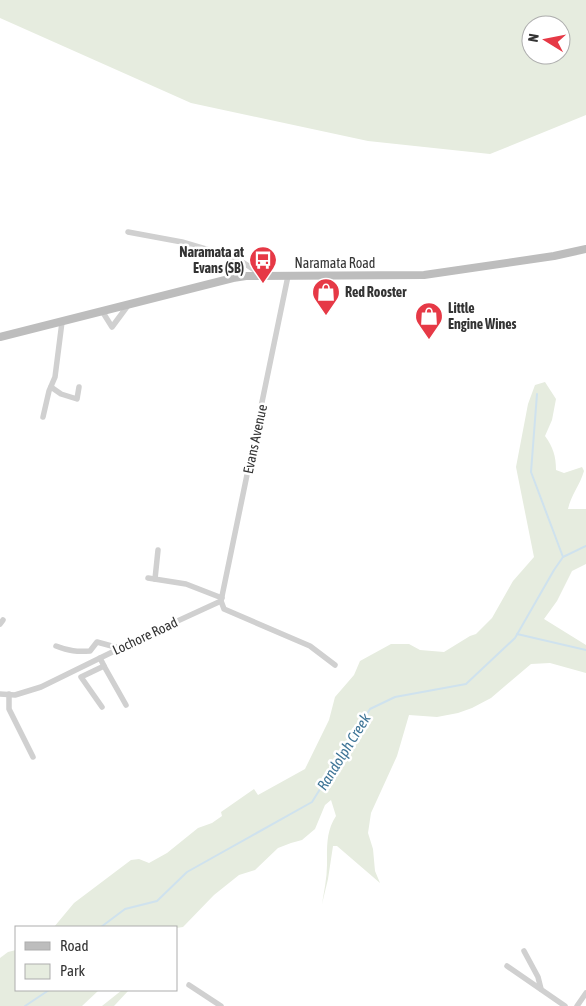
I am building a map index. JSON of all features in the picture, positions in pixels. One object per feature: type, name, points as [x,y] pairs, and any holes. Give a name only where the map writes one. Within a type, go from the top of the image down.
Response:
[{"type":"main road","name":"Naramata Road","points":[[0,337],[233,278],[438,274],[570,254],[586,249]]},
{"type":"street","points":[[128,232],[182,242],[236,258],[264,276]]},
{"type":"street","name":"Evans Avenue","points":[[222,600],[288,276]]},
{"type":"street","points":[[102,312],[112,327],[130,304]]},
{"type":"street","points":[[43,417],[55,377],[62,322]]},
{"type":"street","points":[[51,387],[60,394],[77,399],[79,388]]},
{"type":"street","points":[[158,550],[152,579],[186,584],[222,600],[224,609],[310,646],[335,665]]},
{"type":"street","name":"Lochore Road","points":[[0,694],[15,695],[41,687],[222,600]]},
{"type":"street","points":[[56,646],[71,652],[90,651],[97,642],[119,648]]},
{"type":"street","points":[[100,658],[126,706]]},
{"type":"street","points":[[102,707],[81,677],[104,666]]},
{"type":"street","points":[[9,694],[9,710],[33,757]]},
{"type":"street","points":[[524,951],[538,977],[541,989]]},
{"type":"street","points":[[507,966],[565,1006]]},
{"type":"street","points":[[189,985],[222,1006]]},
{"type":"street","points":[[577,1006],[586,993]]},
{"type":"green space","points":[[0,0],[586,0],[586,115],[490,154],[368,141],[191,103],[0,18]]},
{"type":"green space","points":[[545,382],[556,399],[552,420],[545,436],[554,452],[556,470],[564,473],[582,467],[584,471],[568,509],[586,509],[586,564],[572,571],[557,601],[544,619],[586,645],[586,673],[550,663],[531,664],[491,698],[472,708],[437,717],[409,715],[397,756],[371,813],[368,833],[373,849],[375,871],[380,883],[337,846],[333,846],[322,904],[327,875],[328,839],[330,827],[336,816],[331,800],[325,805],[315,829],[302,840],[278,848],[255,870],[239,875],[214,895],[183,927],[55,926],[74,903],[131,860],[139,859],[149,863],[167,853],[198,828],[212,823],[222,816],[221,812],[254,789],[258,795],[305,769],[329,720],[335,697],[354,675],[360,661],[391,644],[409,644],[420,650],[444,652],[476,634],[492,618],[513,581],[534,557],[516,467],[528,404],[535,385]]},
{"type":"green space","points":[[15,950],[15,991],[98,991],[82,1006],[0,1006],[0,958],[8,952]]},
{"type":"green space","points":[[121,991],[128,991],[114,1006],[102,1006]]},
{"type":"waterway","points":[[537,394],[531,472],[563,557]]},
{"type":"waterway","name":"Randolph Creek","points":[[102,926],[125,909],[157,901],[187,872],[312,802],[370,709],[395,697],[466,684],[515,638],[563,557],[586,546]]},
{"type":"waterway","points":[[517,634],[586,650]]},
{"type":"waterway","name":"Randolph Creek","points":[[25,1006],[48,991]]},
{"type":"place","name":"Naramata at Evans (SB)","points":[[263,284]]},
{"type":"place","name":"Red Rooster","points":[[326,316]]},
{"type":"place","name":"Little Engine Wines","points":[[429,340]]}]
